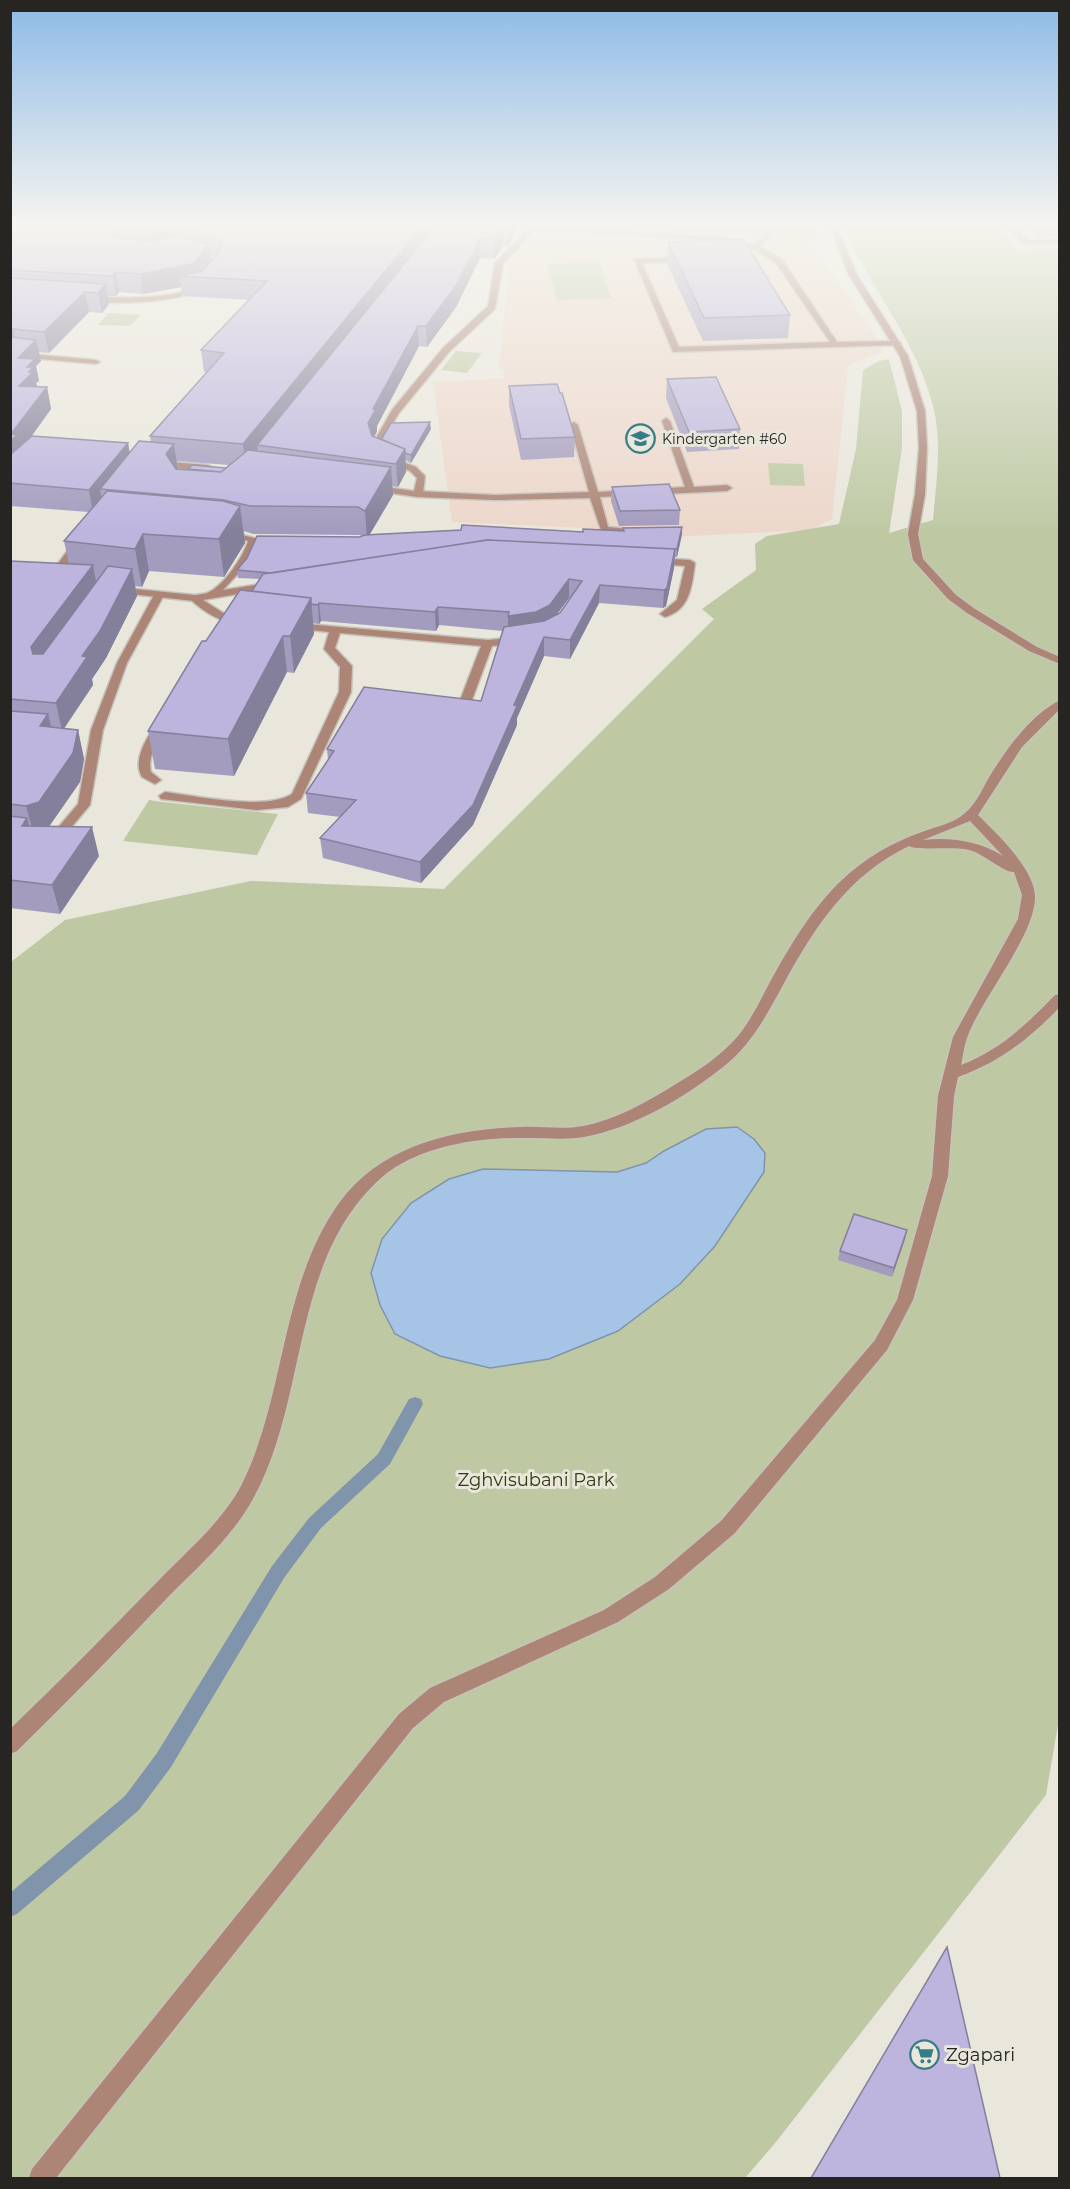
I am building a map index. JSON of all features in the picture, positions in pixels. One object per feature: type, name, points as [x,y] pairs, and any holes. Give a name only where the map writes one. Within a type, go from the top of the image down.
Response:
[{"type":"street","points":[[418,494],[422,478],[413,469],[379,456],[376,446],[395,412],[446,350],[470,327]]},
{"type":"street","points":[[666,327],[676,350],[897,343]]},
{"type":"street","points":[[824,327],[835,344]]},
{"type":"street","points":[[887,327],[904,356],[921,411],[923,448],[921,494],[913,534],[918,560],[952,597],[971,611],[1033,649],[1059,661]]},
{"type":"street","points":[[13,355],[96,362]]},
{"type":"street","points":[[666,421],[690,489]]},
{"type":"street","points":[[574,425],[604,528],[608,531],[637,531]]},
{"type":"street","points":[[150,463],[187,470],[219,470]]},
{"type":"street","points":[[362,486],[449,497],[509,497],[727,488]]},
{"type":"street","points":[[52,581],[88,530]]},
{"type":"street","points":[[216,532],[265,539]]},
{"type":"street","points":[[213,594],[239,569],[251,551],[253,539]]},
{"type":"street","points":[[642,561],[690,563],[684,600],[674,611],[665,614]]},
{"type":"street","points":[[108,589],[194,598],[283,583]]},
{"type":"street","points":[[10,838],[35,842],[60,833],[84,805],[90,739],[122,663],[159,595]]},
{"type":"street","points":[[194,598],[220,621],[256,621]]},
{"type":"street","points":[[278,624],[335,631],[488,643],[532,638]]},
{"type":"street","points":[[165,796],[257,806],[284,804],[297,796],[345,692],[346,666],[329,649],[335,631]]},
{"type":"street","points":[[464,708],[476,670],[488,643]]},
{"type":"street","points":[[10,1744],[117,1638],[214,1536],[244,1497],[264,1460],[308,1284],[326,1239],[349,1204],[376,1173],[400,1159],[439,1143],[483,1135],[586,1132],[611,1123],[689,1083],[735,1049],[828,904],[867,863],[893,847],[958,824],[971,815],[1006,760],[1032,727],[1059,703]]},
{"type":"street","points":[[155,780],[147,774],[144,767],[149,744],[166,715]]},
{"type":"street","points":[[41,2178],[406,1721],[437,1695],[611,1616],[662,1583],[728,1527],[881,1345],[905,1300],[940,1176],[950,1074],[960,1036],[1025,919],[1029,895],[1018,867],[1002,846],[971,815]]},
{"type":"street","points":[[893,847],[955,842],[977,847],[1000,858],[1026,883]]},
{"type":"street","points":[[950,1074],[980,1064],[1005,1051],[1059,998]]},
{"type":"shaded area","name":"Kindergarten #60","points":[[503,327],[869,327],[883,352],[848,365],[832,519],[810,530],[629,539],[587,536],[586,528],[452,522],[433,382],[503,379],[504,369],[499,369]]},
{"type":"green space","name":"Zghvisubani Park","points":[[899,327],[1059,327],[1060,1713],[1046,1795],[776,2142],[745,2178],[11,2178],[11,962],[65,920],[251,881],[444,889],[714,619],[702,609],[756,570],[755,544],[767,536],[839,524],[856,449],[863,370],[879,361],[889,359],[902,411],[902,448],[889,533],[933,520],[938,465],[938,437],[934,410],[927,386]]},
{"type":"green space","points":[[456,351],[482,353],[467,373],[441,370]]},
{"type":"green space","points":[[768,463],[803,464],[805,486],[770,485]]},
{"type":"green space","points":[[149,800],[278,814],[257,855],[123,841]]},
{"type":"water","points":[[737,1127],[754,1139],[765,1153],[764,1172],[715,1246],[680,1284],[618,1331],[549,1359],[490,1368],[440,1356],[395,1334],[380,1305],[371,1273],[382,1239],[411,1203],[449,1179],[483,1169],[617,1172],[646,1163],[706,1129]]},
{"type":"building","points":[[10,327],[49,327],[44,332],[10,330]]},
{"type":"building","points":[[223,327],[339,327],[243,444],[150,436],[224,353],[201,350]]},
{"type":"building","points":[[353,327],[417,327],[373,409],[376,409],[368,423],[372,436],[405,449],[396,464],[257,445]]},
{"type":"building","points":[[10,337],[36,340],[18,358],[35,359],[27,367],[33,367],[29,372],[33,372],[19,386],[47,387],[11,434],[17,435],[10,441]]},
{"type":"building","points":[[716,377],[740,429],[689,432],[667,379]]},
{"type":"building","points":[[557,384],[562,393],[575,437],[521,439],[509,386]]},
{"type":"building","points":[[430,422],[411,455],[405,453],[405,449],[382,438],[391,423]]},
{"type":"building","points":[[32,436],[128,443],[89,490],[10,483],[10,455]]},
{"type":"building","points":[[139,441],[174,444],[166,454],[176,469],[221,472],[248,450],[391,467],[365,511],[358,507],[250,506],[224,500],[100,489]]},
{"type":"building","points":[[192,465],[226,468],[221,472],[188,469]]},
{"type":"building","points":[[669,484],[680,510],[620,511],[612,487]]},
{"type":"building","points":[[107,491],[223,501],[240,506],[219,539],[143,534],[135,549],[64,541]]},
{"type":"building","points":[[462,525],[583,532],[583,529],[624,531],[623,528],[682,527],[677,549],[487,540],[272,573],[237,570],[247,558],[257,536],[359,537],[461,530]]},
{"type":"building","points":[[488,540],[675,549],[667,588],[664,590],[600,585],[570,640],[544,637],[514,705],[517,706],[473,805],[420,862],[320,838],[356,800],[306,793],[334,751],[327,749],[364,687],[481,701],[504,627],[544,621],[560,613],[582,581],[569,579],[550,605],[536,612],[508,616],[509,612],[438,607],[435,612],[319,603],[318,605],[311,604],[311,598],[252,591],[263,574]]},
{"type":"building","points":[[10,561],[93,565],[31,647],[33,654],[43,654],[108,566],[132,569],[100,631],[82,656],[87,657],[56,703],[10,699]]},
{"type":"building","points":[[240,590],[311,598],[290,636],[283,636],[228,739],[148,731],[202,641],[206,641]]},
{"type":"building","points":[[10,711],[48,714],[40,726],[78,730],[73,753],[39,802],[26,806],[10,804]]},
{"type":"building","points":[[10,816],[27,818],[22,826],[92,827],[52,885],[10,880]]},
{"type":"building","points":[[854,1214],[907,1230],[894,1268],[840,1251]]},
{"type":"building","name":"Zgapari","points":[[947,1947],[1000,2178],[811,2178]]},
{"type":"waterway","points":[[10,1907],[132,1803],[164,1760],[278,1572],[315,1523],[384,1459],[415,1404]]},
{"type":"place","name":"Kindergarten #60","points":[[641,439]]},
{"type":"place","name":"Zgapari","points":[[925,2055]]}]
